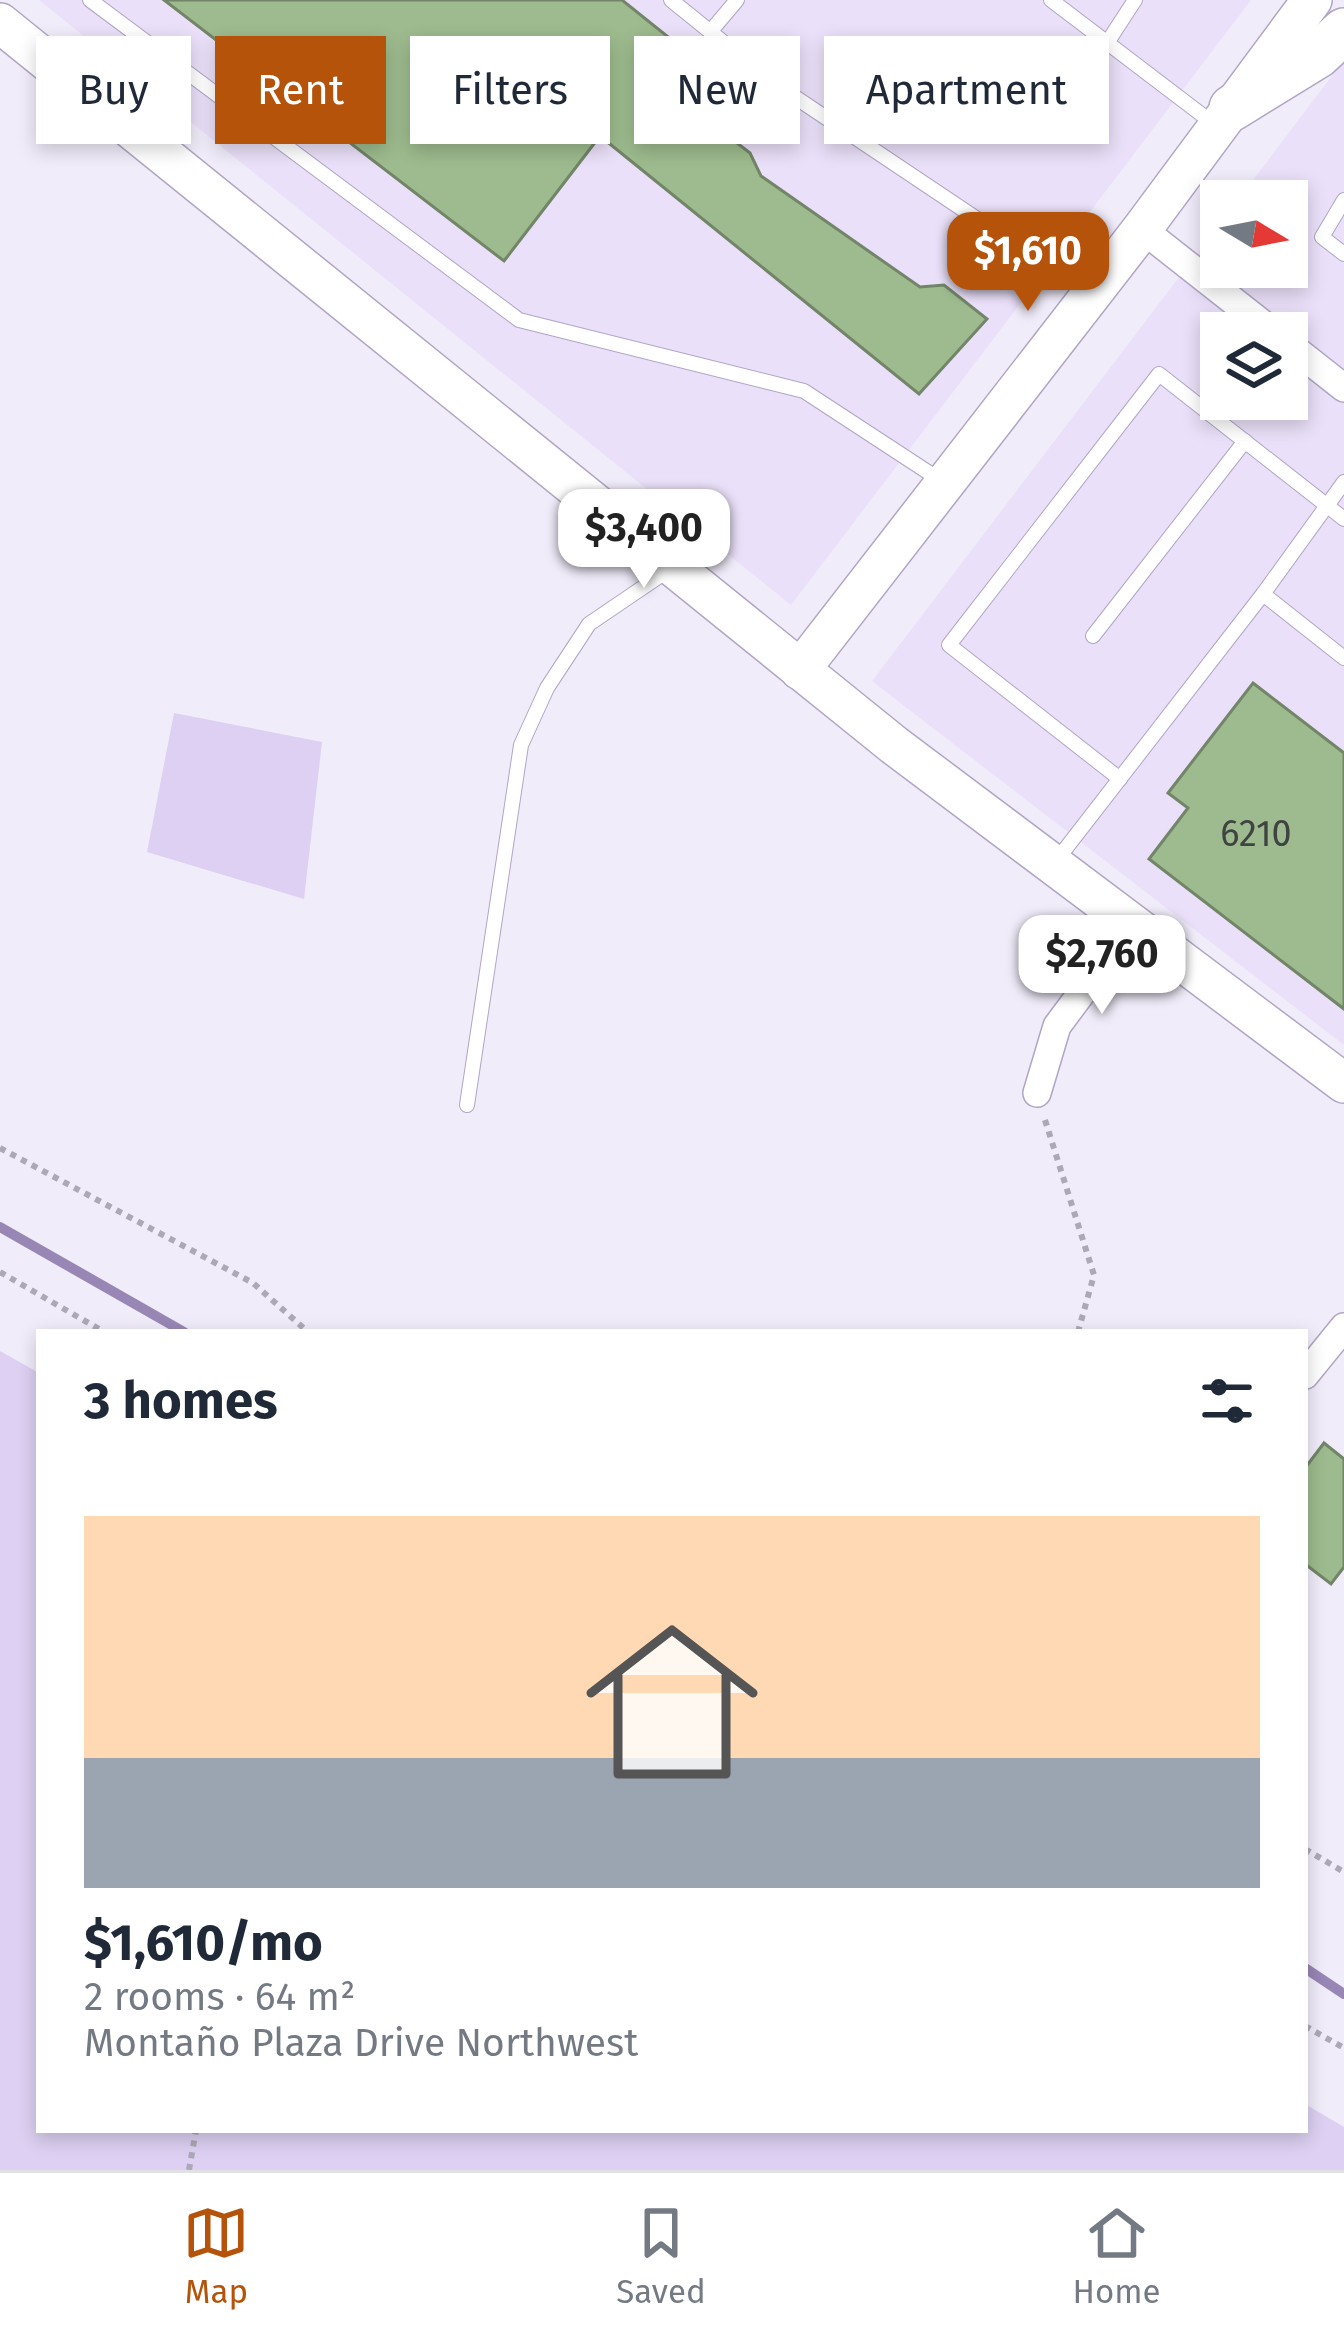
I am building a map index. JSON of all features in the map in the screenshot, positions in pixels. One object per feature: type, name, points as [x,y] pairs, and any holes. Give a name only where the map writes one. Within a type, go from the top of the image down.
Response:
[{"type":"main road","points":[[1225,117],[1318,56],[1344,32]]},
{"type":"street","points":[[800,670],[1142,229],[1312,0]]},
{"type":"street","points":[[0,23],[800,670],[1344,1083]]},
{"type":"street","points":[[1142,229],[1247,312]]},
{"type":"street","points":[[1308,360],[1344,388]]},
{"type":"street","points":[[1037,1093],[1057,1026],[1132,924]]},
{"type":"street","points":[[1308,1371],[1344,1327]]},
{"type":"lane","points":[[90,0],[519,320],[804,391],[945,483]]},
{"type":"lane","points":[[671,0],[831,122],[1090,295]]},
{"type":"lane","points":[[710,32],[737,0]]},
{"type":"lane","points":[[1051,0],[1098,36]]},
{"type":"lane","points":[[1109,40],[1135,0]]},
{"type":"lane","points":[[1109,44],[1225,117]]},
{"type":"lane","points":[[1344,200],[1322,236],[1344,254]]},
{"type":"lane","points":[[1120,779],[949,644],[1160,374],[1344,519]]},
{"type":"lane","points":[[1093,636],[1245,441]]},
{"type":"lane","points":[[1053,865],[1344,482]]},
{"type":"lane","points":[[467,1105],[521,745],[547,688],[589,624],[674,566]]},
{"type":"lane","points":[[1263,594],[1344,658]]},
{"type":"path","points":[[1037,1093],[1094,1275],[1079,1329]]},
{"type":"path","points":[[0,1148],[253,1283],[305,1329]]},
{"type":"path","points":[[0,1272],[99,1329]]},
{"type":"path","points":[[1308,1851],[1344,1872]]},
{"type":"path","points":[[1308,2028],[1344,2048]]},
{"type":"path","points":[[189,2170],[195,2133]]},
{"type":"shaded area","points":[[39,0],[1251,0],[791,605],[218,144],[386,144],[386,36],[215,36],[215,142],[191,122],[191,36],[84,36]]},
{"type":"shaded area","points":[[1344,60],[1344,1045],[872,681],[1200,250],[1200,288],[1308,288],[1308,180],[1253,180]]},
{"type":"shaded area","points":[[174,713],[322,742],[304,899],[147,852]]},
{"type":"shaded area","points":[[0,1351],[36,1371],[36,2133],[1308,2133],[1308,2106],[1344,2127],[1344,2170],[0,2170]]},
{"type":"building","points":[[164,0],[622,0],[667,36],[634,36],[634,144],[738,144],[750,153],[761,176],[920,287],[944,285],[987,319],[919,394],[610,144],[610,36],[410,36],[410,144],[594,144],[504,261],[352,144],[386,144],[386,36],[215,39]]},
{"type":"building","points":[[1253,683],[1344,753],[1344,1009],[1149,859],[1188,808],[1168,793]]},
{"type":"building","points":[[1324,1443],[1344,1459],[1344,1567],[1331,1584],[1308,1566],[1308,1464]]},
{"type":"waterway","points":[[0,1227],[179,1329]]},
{"type":"waterway","points":[[1308,1970],[1344,1994]]}]
